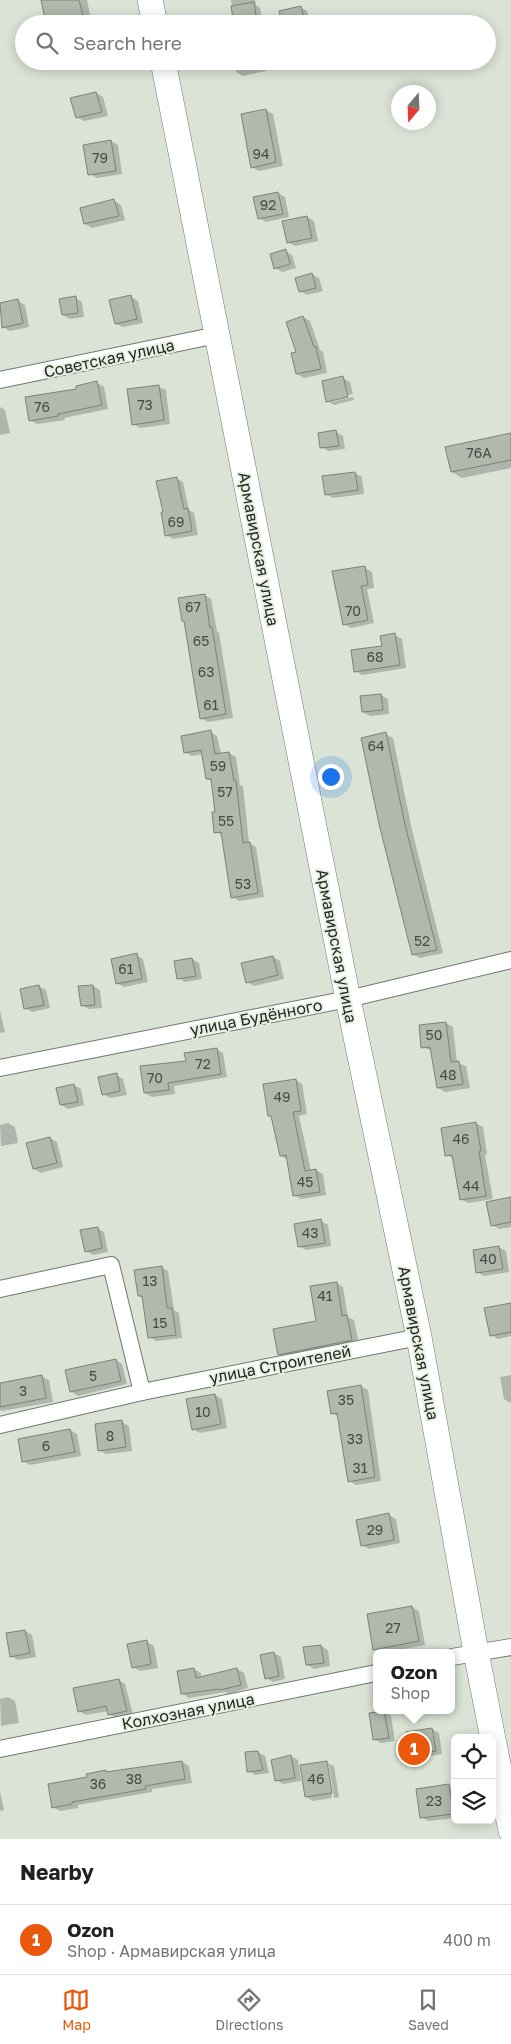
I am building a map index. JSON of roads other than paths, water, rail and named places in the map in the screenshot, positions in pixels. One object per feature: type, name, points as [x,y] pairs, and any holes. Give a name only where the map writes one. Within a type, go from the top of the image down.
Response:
[{"type":"main road","points":[[150,0],[153,15]]},
{"type":"main road","name":"Армавирская улица","points":[[165,70],[348,1000],[418,1336],[511,1831]]},
{"type":"street","name":"Советская улица","points":[[0,380],[217,335]]},
{"type":"street","name":"улица Будённого","points":[[0,1068],[348,1000],[511,960]]},
{"type":"street","points":[[0,1289],[111,1265],[142,1392]]},
{"type":"street","name":"улица Строителей","points":[[0,1425],[142,1392],[418,1336]]},
{"type":"street","points":[[455,1656],[511,1647]]},
{"type":"street","name":"Колхозная улица","points":[[0,1749],[373,1673]]},
{"type":"place","name":"Ozon","points":[[414,1749]]}]
